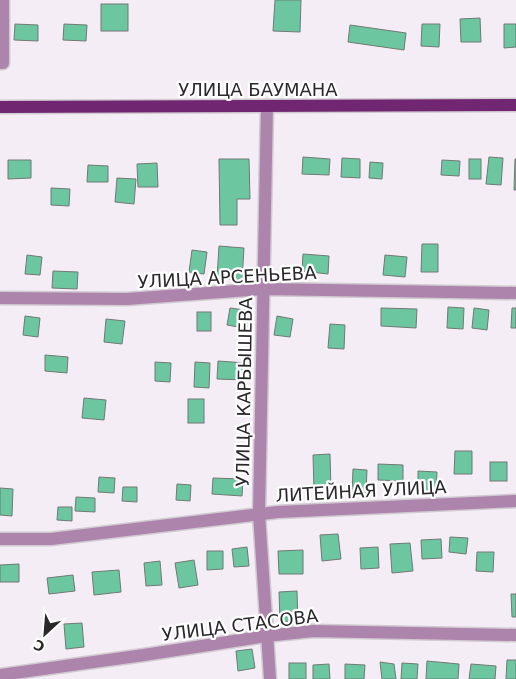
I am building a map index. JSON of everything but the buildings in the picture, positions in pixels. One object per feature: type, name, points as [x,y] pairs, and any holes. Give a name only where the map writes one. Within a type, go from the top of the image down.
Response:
[{"type":"main road","name":"УЛИЦА БАУМАНА","points":[[0,107],[516,105]]},
{"type":"street","points":[[1,63],[3,0]]},
{"type":"street","name":"УЛИЦА КАРБЫШЕВА","points":[[267,106],[259,514],[270,679]]},
{"type":"street","name":"УЛИЦА АРСЕНЬЕВА","points":[[0,298],[127,299],[264,289],[516,293]]},
{"type":"street","name":"ЛИТЕЙНАЯ УЛИЦА","points":[[0,539],[51,539],[278,512],[516,501]]},
{"type":"street","name":"УЛИЦА СТАСОВА","points":[[0,675],[266,636],[313,631],[516,635]]}]
